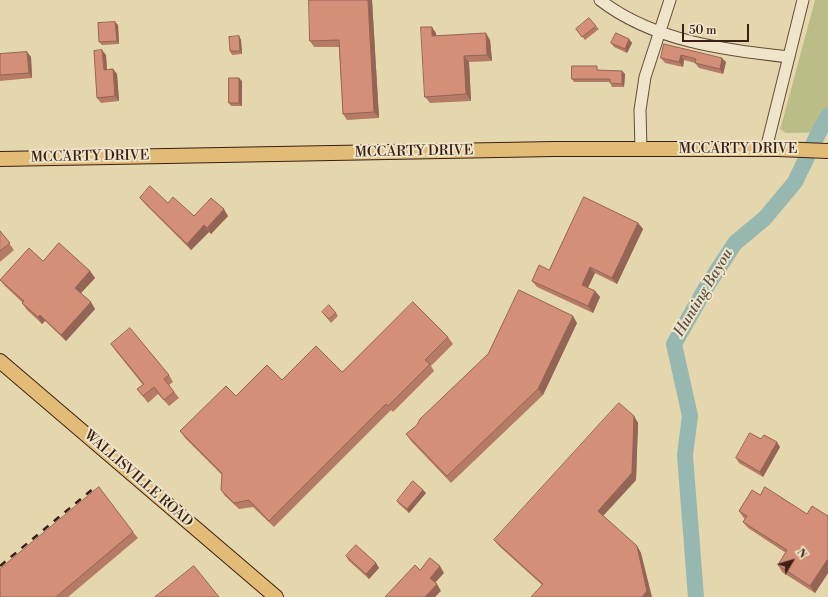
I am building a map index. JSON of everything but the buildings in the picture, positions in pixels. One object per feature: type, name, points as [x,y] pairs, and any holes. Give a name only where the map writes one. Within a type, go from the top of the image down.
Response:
[{"type":"main road","name":"MCCARTY DRIVE","points":[[0,159],[539,150],[772,149],[828,151]]},
{"type":"main road","name":"WALLISVILLE ROAD","points":[[0,360],[276,597]]},
{"type":"street","points":[[600,0],[636,23],[717,48],[789,56]]},
{"type":"street","points":[[640,150],[640,110],[645,77],[670,0]]},
{"type":"street","points":[[772,149],[789,56],[803,0]]},
{"type":"green space","points":[[815,0],[828,0],[828,132],[786,133],[780,129]]},
{"type":"waterway","name":"Hunting Bayou","points":[[696,597],[685,455],[690,416],[674,344],[707,286],[735,243],[765,218],[795,182],[828,116]]},
{"type":"railway","points":[[0,566],[94,488]]}]
